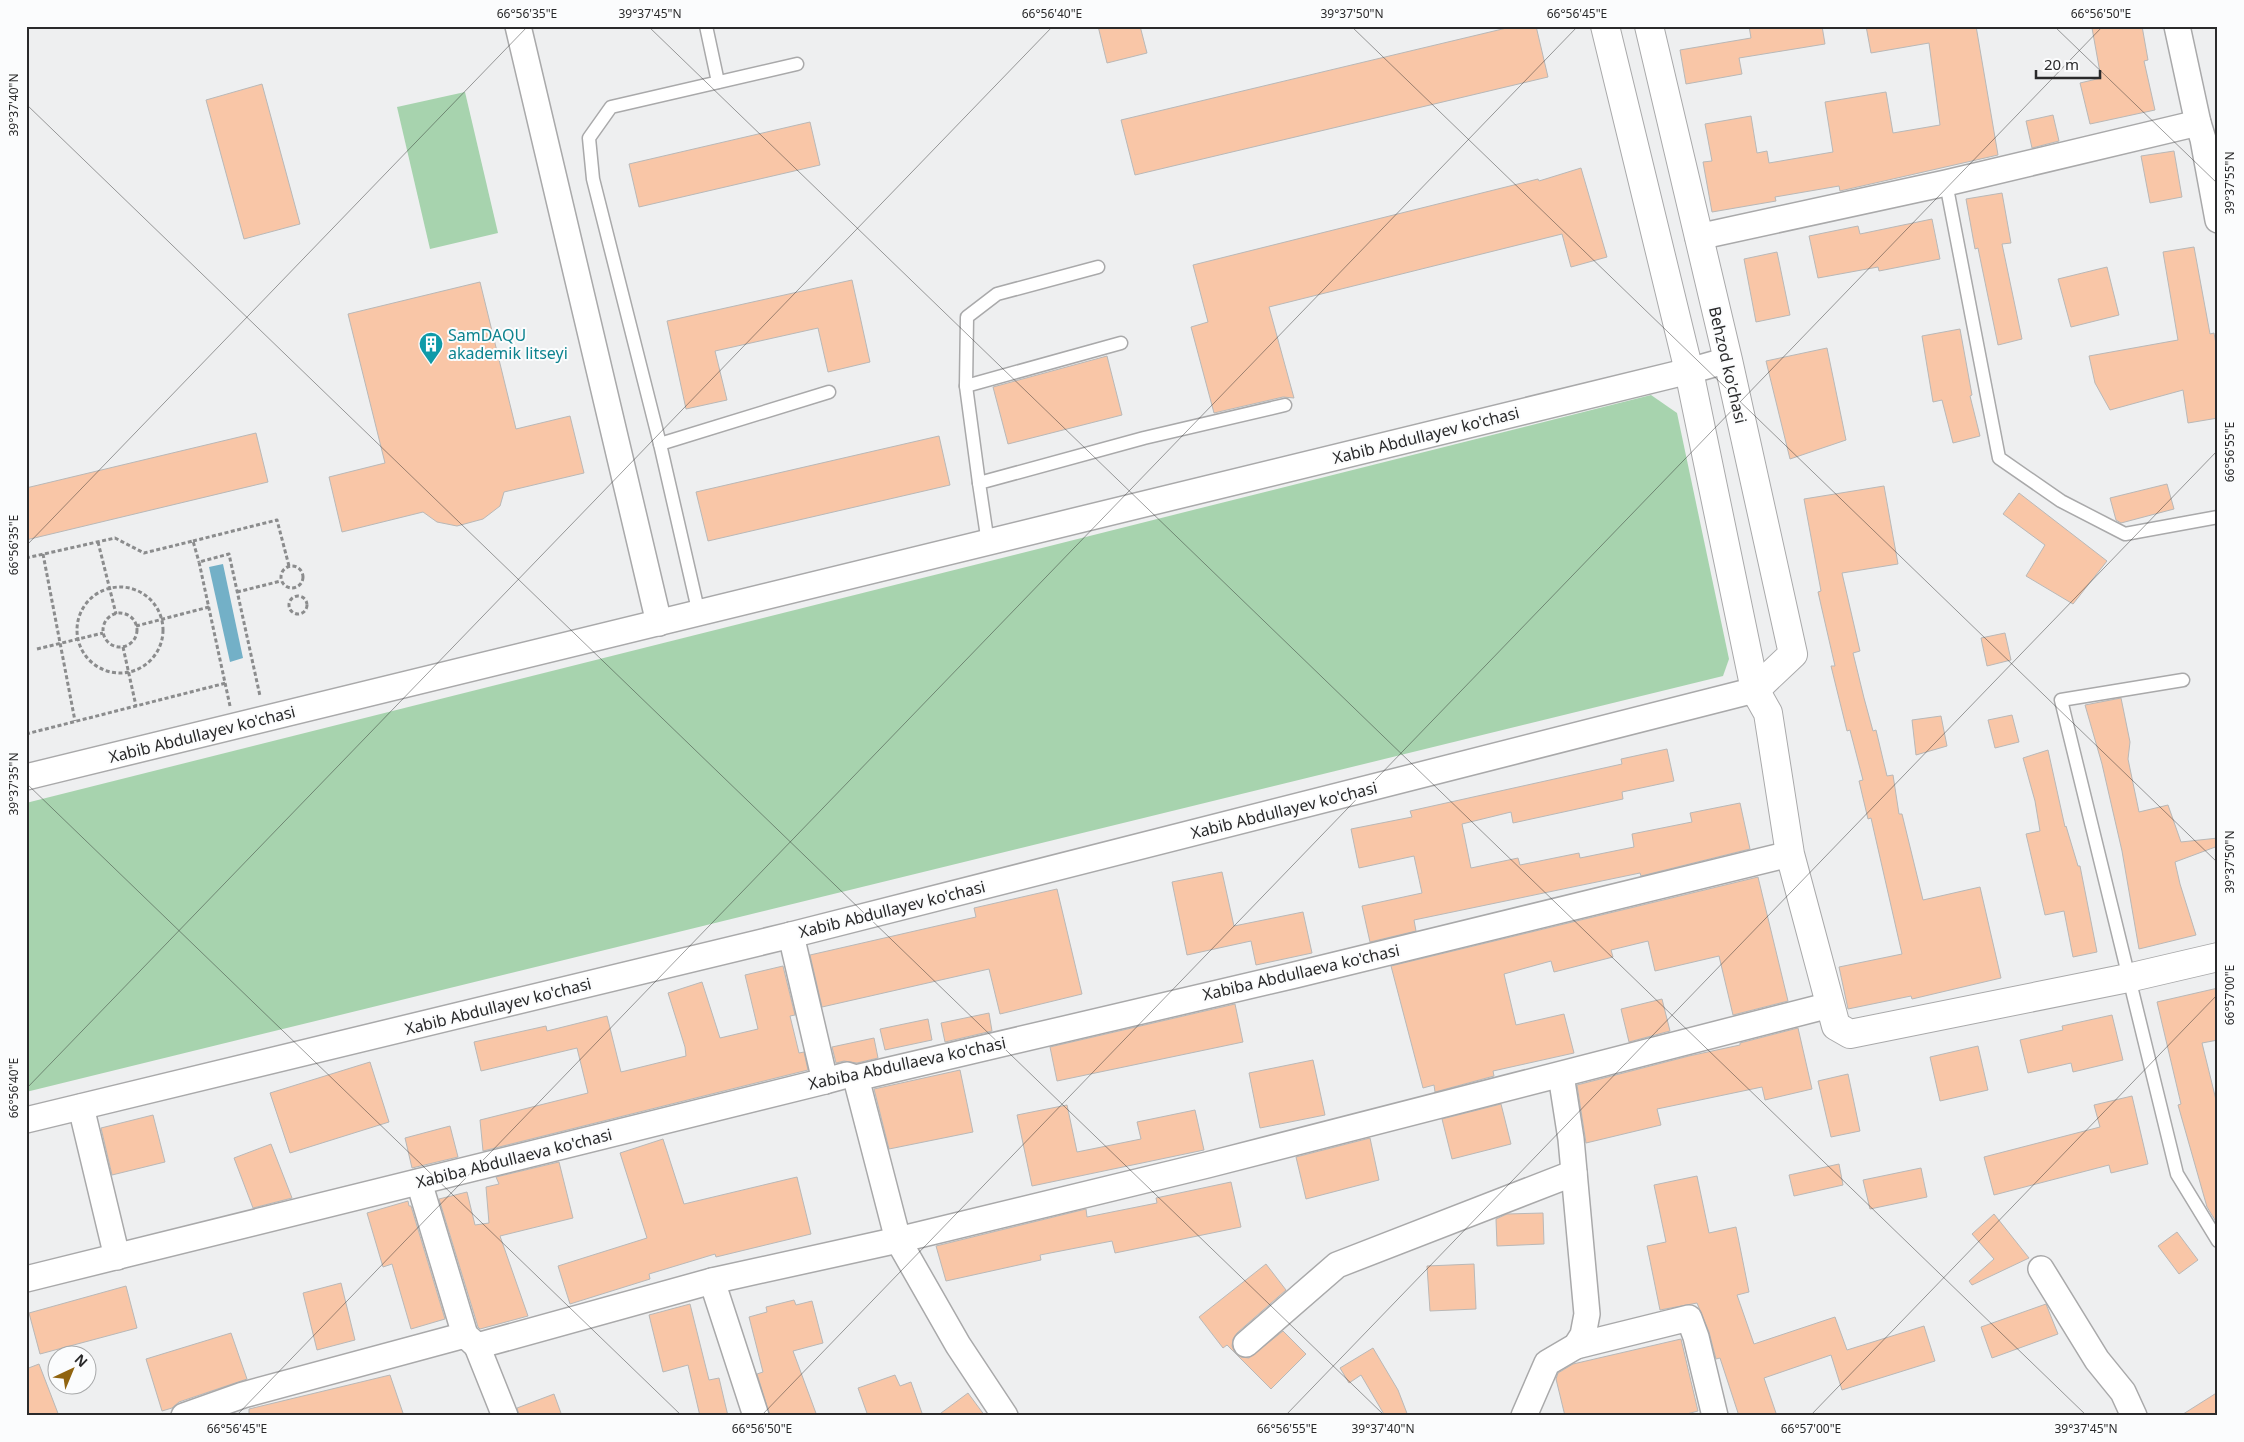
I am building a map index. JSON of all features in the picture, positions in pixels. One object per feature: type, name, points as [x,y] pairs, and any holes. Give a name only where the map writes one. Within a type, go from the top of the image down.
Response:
[{"type":"street","points":[[518,26],[659,623]]},
{"type":"street","points":[[1606,26],[1689,371],[1755,690],[1768,713],[1790,854],[1836,1026],[1850,1034],[2128,978],[2218,956]]},
{"type":"street","name":"Behzod ko'chasi","points":[[1649,26],[1728,360],[1792,654],[1755,690]]},
{"type":"street","points":[[2177,26],[2198,124],[2203,138],[2218,220]]},
{"type":"street","points":[[1698,237],[1946,183],[2198,124]]},
{"type":"street","name":"Xabib Abdullayev ko'chasi","points":[[26,777],[699,614],[1728,360]]},
{"type":"street","name":"Xabib Abdullayev ko'chasi","points":[[26,1120],[791,935],[1755,690]]},
{"type":"street","name":"Xabiba Abdullaeva ko'chasi","points":[[26,1279],[848,1075],[856,1078],[1295,975],[1790,854]]},
{"type":"street","points":[[791,935],[825,1081]]},
{"type":"street","points":[[184,1416],[247,1406],[471,1341],[712,1281],[898,1240],[1217,1163],[1830,1005]]},
{"type":"street","points":[[1561,1075],[1571,1139],[1587,1314],[1583,1334],[1576,1346]]},
{"type":"street","points":[[856,1078],[898,1240],[958,1345],[1005,1416]]},
{"type":"street","points":[[81,1107],[117,1257]]},
{"type":"street","points":[[1246,1344],[1337,1266],[1574,1173]]},
{"type":"street","points":[[418,1182],[471,1341],[505,1416]]},
{"type":"street","points":[[2041,1269],[2096,1360],[2123,1392],[2134,1416]]},
{"type":"street","points":[[712,1281],[756,1416]]},
{"type":"street","points":[[1524,1416],[1547,1363],[1576,1346],[1689,1318],[1696,1337],[1715,1416]]},
{"type":"lane","points":[[706,26],[718,82]]},
{"type":"lane","points":[[699,614],[660,444],[593,179],[590,138],[611,107],[797,64]]},
{"type":"lane","points":[[1946,183],[2000,458],[2061,501],[2125,534],[2218,516]]},
{"type":"lane","points":[[988,542],[966,386],[967,317],[997,294],[1098,266]]},
{"type":"lane","points":[[966,386],[1121,343]]},
{"type":"lane","points":[[660,444],[829,392]]},
{"type":"lane","points":[[979,483],[1144,438],[1284,405]]},
{"type":"lane","points":[[2183,680],[2060,700],[2177,1174],[2218,1241]]},
{"type":"path","points":[[26,558],[116,538],[144,553],[277,520],[289,566]]},
{"type":"path","points":[[193,541],[235,726]]},
{"type":"path","points":[[98,542],[116,614]]},
{"type":"path","points":[[43,554],[75,721]]},
{"type":"path","points":[[199,562],[229,554],[265,719]]},
{"type":"path","points":[[289,566],[300,568],[303,575],[300,586],[293,589],[286,587],[281,581],[283,570],[289,566]]},
{"type":"path","points":[[237,592],[281,581]]},
{"type":"path","points":[[118,586],[132,588],[146,595],[156,606],[162,619],[164,633],[160,647],[148,663],[130,673],[115,674],[102,670],[90,662],[82,652],[77,640],[76,623],[81,609],[90,598],[103,590],[118,586]]},
{"type":"path","points":[[293,589],[294,596],[289,604],[291,610],[295,614],[304,612],[308,605],[306,599],[301,595],[294,596]]},
{"type":"path","points":[[136,626],[209,606]]},
{"type":"path","points":[[116,614],[131,617],[136,626],[137,631],[133,642],[123,647],[113,646],[103,634],[104,623],[116,614]]},
{"type":"path","points":[[36,649],[103,634]]},
{"type":"path","points":[[123,647],[136,706]]},
{"type":"path","points":[[26,734],[226,683]]},
{"type":"green space","points":[[465,92],[498,233],[430,249],[397,107]]},
{"type":"green space","points":[[1651,395],[1677,413],[1729,659],[1723,676],[26,1092],[26,803]]},
{"type":"water","points":[[223,564],[243,658],[230,662],[209,567]]},
{"type":"building","points":[[1098,26],[1140,26],[1147,53],[1107,63]]},
{"type":"building","points":[[1515,26],[1536,26],[1548,77],[1135,175],[1121,120]]},
{"type":"building","points":[[1749,26],[1822,26],[1825,44],[1739,58],[1742,74],[1686,84],[1680,50],[1751,38]]},
{"type":"building","points":[[1866,26],[1976,26],[1998,155],[1840,191],[1839,186],[1775,197],[1776,201],[1712,212],[1703,162],[1712,161],[1705,124],[1751,116],[1757,153],[1767,151],[1769,163],[1833,152],[1825,102],[1886,92],[1893,133],[1940,125],[1929,43],[1871,53]]},
{"type":"building","points":[[2104,26],[2142,26],[2148,60],[2144,61],[2155,110],[2090,124],[2080,83],[2101,78],[2092,28]]},
{"type":"building","points":[[262,84],[300,224],[244,239],[206,100]]},
{"type":"building","points":[[2053,115],[2059,141],[2032,148],[2026,121]]},
{"type":"building","points":[[810,122],[820,165],[639,207],[629,164]]},
{"type":"building","points":[[2174,151],[2182,197],[2150,203],[2141,156]]},
{"type":"building","points":[[1581,168],[1607,257],[1571,267],[1562,234],[1269,307],[1294,398],[1283,397],[1214,413],[1191,327],[1208,322],[1193,265],[1538,179],[1539,181]]},
{"type":"building","points":[[2002,193],[2011,243],[2002,244],[2022,339],[1998,345],[1978,248],[1975,249],[1966,199]]},
{"type":"building","points":[[1932,219],[1940,259],[1879,271],[1878,267],[1818,278],[1809,236],[1858,226],[1860,234]]},
{"type":"building","points":[[2194,247],[2210,334],[2214,333],[2218,355],[2218,418],[2188,423],[2183,390],[2110,410],[2095,383],[2089,356],[2178,340],[2163,252]]},
{"type":"building","points":[[1777,252],[1790,315],[1756,322],[1744,259]]},
{"type":"building","points":[[2107,267],[2119,315],[2071,327],[2058,279]]},
{"type":"building","points":[[852,280],[870,362],[828,372],[818,328],[715,351],[727,400],[686,409],[667,321]]},
{"type":"building","name":"SamDAQU akademik litseyi","points":[[480,282],[516,429],[570,416],[584,473],[504,492],[500,506],[483,519],[457,526],[437,522],[423,512],[342,532],[329,477],[385,463],[348,314]]},
{"type":"building","points":[[1960,329],[1972,395],[1970,396],[1980,436],[1953,443],[1942,400],[1933,402],[1922,336]]},
{"type":"building","points":[[1827,348],[1846,440],[1790,459],[1766,361]]},
{"type":"building","points":[[1107,356],[1122,415],[1008,444],[993,387]]},
{"type":"building","points":[[256,433],[268,482],[26,540],[26,488]]},
{"type":"building","points":[[939,436],[950,485],[708,541],[696,492]]},
{"type":"building","points":[[2167,484],[2174,509],[2121,523],[2116,520],[2110,498]]},
{"type":"building","points":[[1884,486],[1898,564],[1842,573],[1860,651],[1853,653],[1873,731],[1876,730],[1887,776],[1893,775],[1899,814],[1902,814],[1923,900],[1980,887],[2001,978],[1912,999],[1911,996],[1848,1009],[1839,967],[1902,954],[1871,818],[1868,819],[1859,781],[1863,780],[1850,730],[1847,731],[1831,666],[1835,666],[1818,592],[1821,591],[1804,499]]},
{"type":"building","points":[[2019,493],[2107,561],[2073,604],[2026,576],[2045,545],[2003,514]]},
{"type":"building","points":[[2005,633],[2011,660],[1987,666],[1981,638]]},
{"type":"building","points":[[2121,698],[2130,742],[2128,759],[2139,812],[2168,805],[2181,842],[2218,838],[2218,846],[2175,862],[2196,935],[2139,949],[2122,851],[2102,764],[2085,705]]},
{"type":"building","points":[[2012,715],[2019,742],[1995,748],[1988,720]]},
{"type":"building","points":[[1941,716],[1947,746],[1916,755],[1912,720]]},
{"type":"building","points":[[1667,749],[1674,781],[1622,792],[1623,799],[1513,823],[1511,812],[1462,824],[1471,868],[1518,858],[1520,865],[1579,853],[1580,858],[1634,847],[1632,834],[1692,822],[1690,813],[1740,803],[1750,849],[1641,876],[1640,873],[1414,920],[1416,931],[1370,942],[1362,906],[1422,893],[1414,856],[1359,868],[1351,829],[1412,817],[1410,811],[1622,764],[1621,759]]},
{"type":"building","points":[[2048,750],[2065,827],[2078,866],[2080,866],[2097,952],[2073,957],[2064,911],[2045,915],[2026,834],[2040,831],[2035,801],[2023,758]]},
{"type":"building","points":[[1222,872],[1234,926],[1303,912],[1312,953],[1256,965],[1251,941],[1187,955],[1172,882]]},
{"type":"building","points":[[1758,877],[1788,1001],[1733,1015],[1719,956],[1655,971],[1648,941],[1611,950],[1613,957],[1554,972],[1551,961],[1504,974],[1516,1025],[1564,1014],[1574,1053],[1493,1071],[1494,1076],[1435,1092],[1434,1085],[1423,1088],[1391,966]]},
{"type":"building","points":[[1057,889],[1082,994],[1000,1014],[989,969],[822,1007],[810,955],[976,917],[974,908]]},
{"type":"building","points":[[783,966],[795,1015],[790,1016],[799,1053],[804,1052],[808,1070],[483,1151],[480,1120],[588,1093],[577,1048],[481,1071],[474,1042],[546,1026],[547,1031],[607,1016],[621,1072],[686,1056],[685,1047],[668,993],[702,982],[720,1038],[758,1029],[745,975]]},
{"type":"building","points":[[2218,988],[2218,1040],[2202,1043],[2218,1108],[2218,1225],[2207,1207],[2178,1105],[2181,1104],[2157,1002]]},
{"type":"building","points":[[1662,999],[1670,1031],[1629,1042],[1621,1009]]},
{"type":"building","points":[[1235,1004],[1243,1042],[1057,1081],[1050,1047]]},
{"type":"building","points":[[989,1013],[992,1031],[945,1042],[941,1023]]},
{"type":"building","points":[[2112,1015],[2123,1060],[2073,1072],[2071,1063],[2028,1073],[2020,1040],[2063,1030],[2062,1026]]},
{"type":"building","points":[[928,1019],[932,1040],[885,1050],[880,1029]]},
{"type":"building","points":[[1798,1028],[1812,1089],[1765,1100],[1762,1087],[1657,1109],[1661,1125],[1586,1143],[1577,1085],[1740,1045],[1740,1043]]},
{"type":"building","points":[[874,1038],[878,1058],[857,1063],[844,1061],[836,1063],[832,1047]]},
{"type":"building","points":[[1978,1046],[1988,1090],[1940,1101],[1930,1057]]},
{"type":"building","points":[[1313,1060],[1325,1115],[1260,1128],[1249,1073]]},
{"type":"building","points":[[370,1062],[389,1122],[290,1153],[270,1093]]},
{"type":"building","points":[[960,1070],[973,1132],[889,1149],[874,1089]]},
{"type":"building","points":[[1848,1074],[1860,1131],[1831,1137],[1818,1081]]},
{"type":"building","points":[[2132,1096],[2148,1164],[2111,1173],[2109,1165],[1994,1195],[1984,1157],[2100,1127],[2094,1105]]},
{"type":"building","points":[[1501,1104],[1511,1144],[1452,1159],[1442,1119]]},
{"type":"building","points":[[1067,1105],[1077,1152],[1141,1139],[1137,1122],[1195,1110],[1204,1150],[1032,1186],[1017,1115]]},
{"type":"building","points":[[153,1115],[165,1162],[112,1175],[101,1128]]},
{"type":"building","points":[[450,1126],[458,1157],[412,1168],[405,1138]]},
{"type":"building","points":[[1370,1138],[1379,1180],[1306,1199],[1296,1157]]},
{"type":"building","points":[[663,1139],[684,1204],[797,1177],[811,1234],[716,1257],[715,1254],[649,1274],[650,1279],[570,1304],[558,1266],[647,1238],[620,1153]]},
{"type":"building","points":[[271,1144],[292,1198],[253,1208],[234,1158]]},
{"type":"building","points":[[559,1162],[573,1218],[500,1236],[528,1316],[480,1329],[439,1199],[467,1192],[475,1225],[489,1223],[486,1187],[499,1184],[496,1177]]},
{"type":"building","points":[[1839,1164],[1843,1185],[1794,1196],[1789,1175]]},
{"type":"building","points":[[1921,1168],[1927,1197],[1870,1209],[1863,1180]]},
{"type":"building","points":[[1697,1176],[1709,1233],[1736,1227],[1749,1292],[1737,1295],[1754,1344],[1835,1317],[1847,1350],[1924,1326],[1935,1361],[1842,1390],[1831,1355],[1764,1378],[1777,1416],[1739,1416],[1720,1358],[1716,1359],[1709,1332],[1697,1303],[1660,1310],[1647,1246],[1666,1242],[1654,1185]]},
{"type":"building","points":[[1231,1182],[1241,1227],[1115,1253],[1112,1241],[1040,1255],[1041,1260],[946,1281],[936,1246],[1086,1209],[1087,1217],[1157,1203],[1156,1198]]},
{"type":"building","points":[[408,1201],[445,1319],[411,1329],[392,1264],[383,1267],[367,1213]]},
{"type":"building","points":[[1543,1213],[1544,1244],[1497,1246],[1496,1219],[1507,1214]]},
{"type":"building","points":[[1994,1214],[2029,1258],[1972,1285],[1969,1281],[1994,1259],[1972,1234]]},
{"type":"building","points":[[2177,1232],[2198,1260],[2179,1274],[2158,1246]]},
{"type":"building","points":[[1266,1264],[1286,1290],[1237,1333],[1233,1339],[1232,1346],[1235,1353],[1227,1345],[1223,1348],[1199,1317]]},
{"type":"building","points":[[1474,1264],[1476,1309],[1430,1311],[1427,1266]]},
{"type":"building","points":[[341,1283],[355,1340],[317,1350],[303,1293]]},
{"type":"building","points":[[126,1286],[137,1328],[77,1344],[48,1344],[48,1352],[40,1354],[29,1313]]},
{"type":"building","points":[[794,1300],[796,1305],[812,1301],[823,1343],[793,1351],[817,1416],[770,1416],[757,1374],[763,1372],[749,1317],[767,1312],[766,1307]]},
{"type":"building","points":[[690,1304],[709,1380],[719,1378],[728,1416],[700,1416],[688,1365],[663,1372],[649,1315]]},
{"type":"building","points":[[2046,1304],[2058,1334],[1992,1358],[1981,1327]]},
{"type":"building","points":[[1283,1331],[1306,1354],[1271,1389],[1235,1353],[1241,1357],[1249,1358]]},
{"type":"building","points":[[231,1333],[247,1379],[179,1402],[172,1408],[162,1411],[146,1359]]},
{"type":"building","points":[[1681,1339],[1698,1411],[1679,1416],[1565,1416],[1556,1379],[1558,1373],[1573,1364]]},
{"type":"building","points":[[1373,1348],[1398,1390],[1408,1416],[1385,1416],[1361,1375],[1349,1383],[1340,1368]]},
{"type":"building","points":[[39,1364],[48,1387],[48,1394],[51,1394],[59,1416],[26,1416],[26,1369]]},
{"type":"building","points":[[390,1375],[404,1416],[249,1416],[249,1409]]},
{"type":"building","points":[[895,1375],[900,1386],[911,1382],[923,1416],[868,1416],[858,1388]]},
{"type":"building","points":[[2218,1392],[2218,1416],[2180,1416]]},
{"type":"building","points":[[968,1393],[985,1416],[937,1416]]},
{"type":"building","points":[[554,1394],[562,1416],[519,1416],[517,1408]]},
{"type":"place","name":"SamDAQU akademik litseyi","points":[[431,365]]}]
